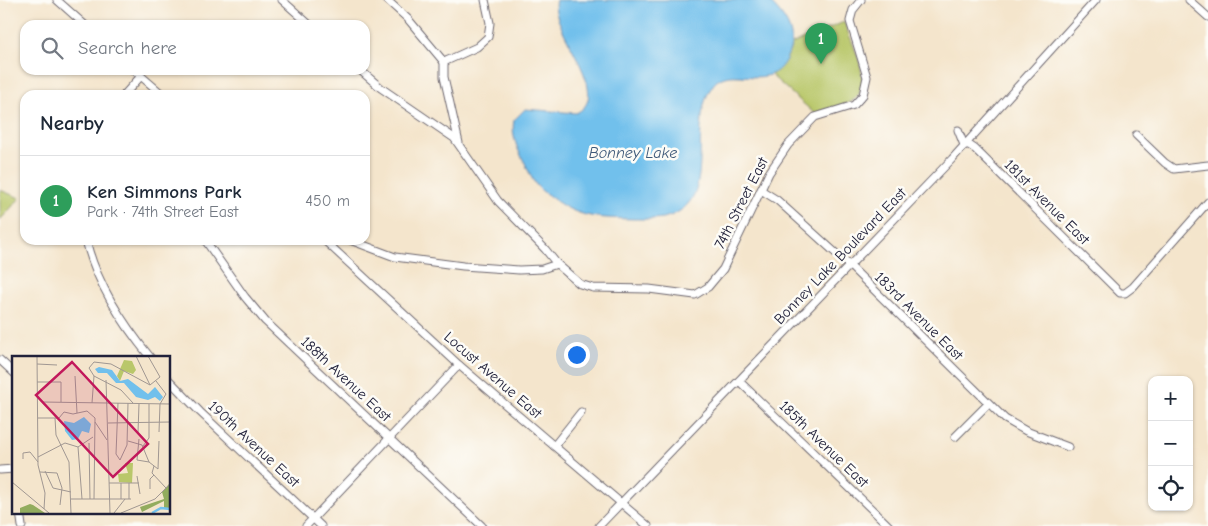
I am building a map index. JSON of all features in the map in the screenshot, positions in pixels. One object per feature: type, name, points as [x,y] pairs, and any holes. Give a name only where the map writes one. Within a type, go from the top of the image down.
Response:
[{"type":"street","points":[[57,0],[79,20]]},
{"type":"street","points":[[282,0],[304,20]]},
{"type":"street","points":[[363,245],[395,257],[463,266],[519,270],[542,269],[556,264],[545,249],[498,202],[459,143],[444,77],[444,62],[408,19],[387,0]]},
{"type":"street","points":[[444,62],[477,47],[486,40],[490,29],[485,0]]},
{"type":"street","name":"74th Street East","points":[[556,264],[580,284],[588,287],[649,289],[683,294],[700,293],[715,279],[730,254],[780,155],[809,122],[826,112],[854,105],[863,95],[866,70],[850,21],[853,10],[861,0]]},
{"type":"street","name":"Bonney Lake Boulevard East","points":[[599,526],[850,266],[964,145],[1096,0]]},
{"type":"street","points":[[1189,0],[1208,17]]},
{"type":"street","points":[[366,75],[381,88],[459,143]]},
{"type":"street","points":[[128,90],[141,76],[157,90]]},
{"type":"street","points":[[958,130],[964,145]]},
{"type":"street","points":[[1136,135],[1164,163],[1174,169],[1208,165]]},
{"type":"street","name":"181st Avenue East","points":[[964,145],[969,145],[975,149],[1111,286],[1122,293],[1133,287],[1208,202]]},
{"type":"street","name":"183rd Avenue East","points":[[761,190],[777,200],[850,266],[988,404],[1019,428],[1068,447]]},
{"type":"street","points":[[88,245],[101,282],[124,320],[149,356]]},
{"type":"street","name":"188th Avenue East","points":[[209,245],[245,297],[265,321],[482,526]]},
{"type":"street","name":"Locust Avenue East","points":[[329,245],[459,365],[648,526]]},
{"type":"street","points":[[0,360],[12,371]]},
{"type":"street","points":[[306,526],[459,365]]},
{"type":"street","name":"185th Avenue East","points":[[739,381],[890,526]]},
{"type":"street","name":"190th Avenue East","points":[[170,383],[321,526]]},
{"type":"street","points":[[955,437],[988,404]]},
{"type":"street","points":[[554,446],[581,412]]},
{"type":"green space","points":[[844,22],[860,63],[862,85],[859,94],[852,101],[815,114],[770,74],[784,62],[792,44]]},
{"type":"green space","points":[[0,190],[20,198],[0,220]]},
{"type":"water","name":"Bonney Lake","points":[[556,0],[768,0],[786,22],[791,35],[790,49],[783,64],[774,73],[753,77],[731,76],[721,78],[713,85],[706,98],[702,113],[700,164],[694,194],[687,205],[675,214],[662,218],[641,219],[581,214],[562,205],[544,192],[532,178],[515,142],[514,120],[525,109],[576,113],[586,104],[588,91],[585,76],[556,12]]},
{"type":"place","name":"Ken Simmons Park","points":[[821,64]]}]
